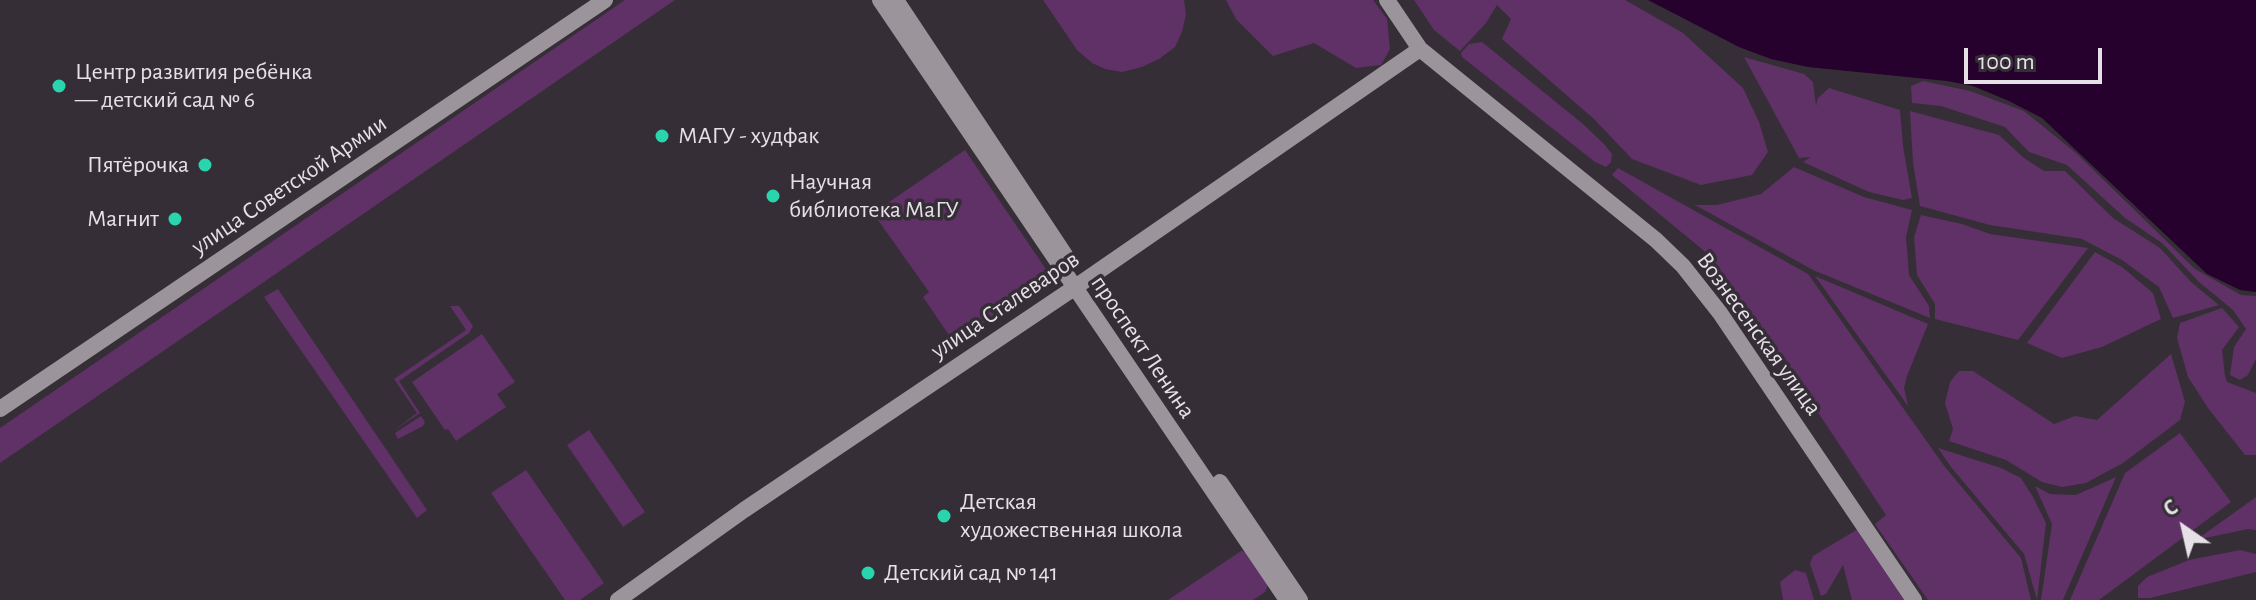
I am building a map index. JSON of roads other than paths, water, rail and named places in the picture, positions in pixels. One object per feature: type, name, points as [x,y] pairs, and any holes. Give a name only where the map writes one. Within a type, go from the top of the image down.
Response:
[{"type":"main road","name":"улица Советской Армии","points":[[0,409],[605,0]]},
{"type":"main road","name":"проспект Ленина","points":[[880,0],[1300,600]]},
{"type":"main road","name":"проспект Ленина","points":[[896,0],[1078,284],[1287,600]]},
{"type":"main road","name":"Вознесенская улица","points":[[1387,0],[1420,49],[1656,240],[1683,266],[1720,313],[1914,600]]},
{"type":"main road","name":"улица Сталеваров","points":[[618,600],[744,510],[1420,49]]},
{"type":"place","name":"Центр развития ребёнка — детский сад № 6","points":[[59,86]]},
{"type":"place","name":"МАГУ - худфак","points":[[662,136]]},
{"type":"place","name":"Пятёрочка","points":[[205,165]]},
{"type":"place","name":"Научная библиотека МаГУ","points":[[773,196]]},
{"type":"place","name":"Магнит","points":[[175,219]]},
{"type":"place","name":"Детская художественная школа","points":[[944,516]]},
{"type":"place","name":"Детский сад № 141","points":[[868,573]]}]
